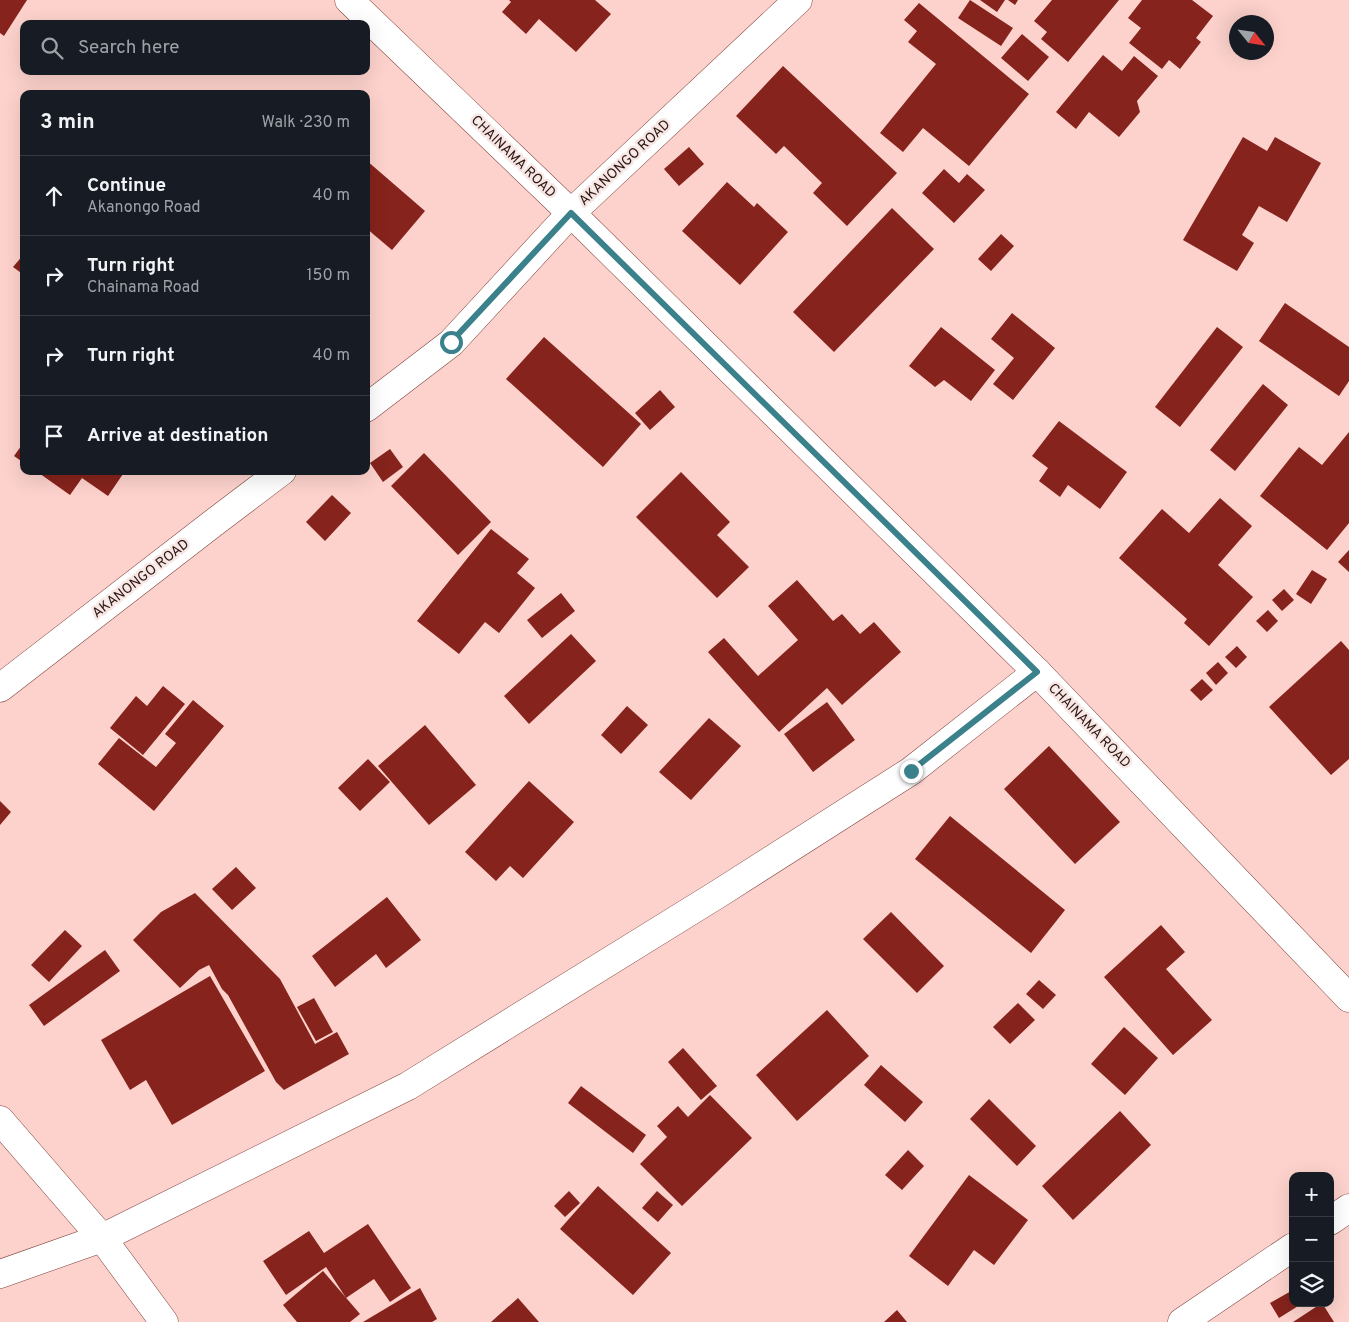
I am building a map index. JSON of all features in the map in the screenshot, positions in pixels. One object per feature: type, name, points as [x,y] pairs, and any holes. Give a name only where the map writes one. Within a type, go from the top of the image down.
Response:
[{"type":"street","name":"CHAINAMA ROAD","points":[[349,0],[370,20]]},
{"type":"street","name":"AKANONGO ROAD","points":[[370,405],[451,342],[571,213],[798,0]]},
{"type":"street","name":"CHAINAMA ROAD","points":[[370,20],[571,213],[1037,672],[1349,998]]},
{"type":"street","name":"AKANONGO ROAD","points":[[0,688],[277,475]]},
{"type":"street","points":[[0,1274],[102,1238],[408,1086],[718,894],[911,771],[1037,672]]},
{"type":"street","points":[[0,1120],[102,1238],[164,1322]]},
{"type":"street","points":[[1334,1218],[1349,1208]]},
{"type":"street","points":[[1182,1322],[1289,1250]]},
{"type":"building","points":[[0,0],[27,0],[4,36],[0,33]]},
{"type":"building","points":[[509,0],[595,0],[611,14],[576,52],[539,19],[526,34],[502,12],[511,2]]},
{"type":"building","points":[[970,0],[1013,28],[1001,46],[958,18]]},
{"type":"building","points":[[980,0],[1005,0],[997,12]]},
{"type":"building","points":[[1008,0],[1018,0],[1015,5]]},
{"type":"building","points":[[1052,0],[1119,0],[1068,62],[1041,39],[1047,32],[1034,21]]},
{"type":"building","points":[[1142,0],[1192,0],[1213,16],[1196,38],[1201,42],[1180,69],[1169,60],[1162,69],[1129,43],[1141,28],[1128,18]]},
{"type":"building","points":[[919,3],[1029,94],[969,166],[923,128],[903,152],[880,133],[936,64],[908,42],[917,31],[904,20]]},
{"type":"building","points":[[1022,34],[1049,57],[1028,81],[1001,58]]},
{"type":"building","points":[[1103,55],[1122,71],[1134,56],[1158,76],[1137,101],[1140,112],[1119,137],[1089,112],[1076,129],[1056,112]]},
{"type":"building","points":[[783,66],[897,173],[847,226],[813,193],[822,183],[784,146],[776,154],[736,116]]},
{"type":"building","points":[[1243,137],[1267,151],[1275,137],[1321,163],[1287,222],[1259,206],[1242,235],[1254,243],[1237,271],[1183,240]]},
{"type":"building","points":[[689,147],[704,164],[679,186],[664,169]]},
{"type":"building","points":[[370,163],[425,211],[392,250],[370,231]]},
{"type":"building","points":[[944,169],[959,183],[967,174],[985,190],[954,223],[922,193]]},
{"type":"building","points":[[727,182],[754,207],[757,203],[788,232],[740,285],[682,231]]},
{"type":"building","points":[[892,208],[934,249],[834,352],[793,312]]},
{"type":"building","points":[[1001,234],[1014,246],[991,271],[978,259]]},
{"type":"building","points":[[20,259],[20,272],[13,267]]},
{"type":"building","points":[[1285,303],[1349,347],[1349,381],[1339,396],[1259,341]]},
{"type":"building","points":[[1012,313],[1055,348],[1013,400],[993,384],[1014,358],[991,339]]},
{"type":"building","points":[[941,327],[995,370],[971,401],[944,380],[935,387],[909,366]]},
{"type":"building","points":[[1217,327],[1243,347],[1180,427],[1155,407]]},
{"type":"building","points":[[544,337],[641,424],[603,467],[506,379]]},
{"type":"building","points":[[1263,384],[1288,405],[1235,471],[1210,450]]},
{"type":"building","points":[[660,390],[675,407],[650,430],[635,413]]},
{"type":"building","points":[[1059,421],[1127,472],[1100,509],[1068,485],[1060,497],[1039,481],[1048,468],[1032,456]]},
{"type":"building","points":[[1349,432],[1349,523],[1327,550],[1260,496],[1299,447],[1322,465]]},
{"type":"building","points":[[20,448],[20,460],[14,456]]},
{"type":"building","points":[[390,449],[403,467],[383,482],[370,463]]},
{"type":"building","points":[[424,453],[491,522],[458,555],[391,486]]},
{"type":"building","points":[[681,472],[730,522],[717,535],[749,567],[717,598],[636,517]]},
{"type":"building","points":[[42,475],[122,475],[108,496],[82,478],[70,495]]},
{"type":"building","points":[[332,495],[351,513],[325,541],[306,522]]},
{"type":"building","points":[[1220,498],[1252,526],[1218,565],[1253,597],[1209,646],[1184,623],[1187,619],[1119,558],[1162,509],[1189,533]]},
{"type":"building","points":[[491,529],[529,559],[517,573],[535,588],[499,633],[485,622],[459,654],[417,621]]},
{"type":"building","points":[[1349,550],[1349,572],[1338,562]]},
{"type":"building","points":[[1312,570],[1327,579],[1311,604],[1296,594]]},
{"type":"building","points":[[797,580],[833,621],[842,614],[860,634],[874,622],[901,652],[842,705],[827,688],[779,732],[708,652],[724,638],[758,676],[798,640],[768,606]]},
{"type":"building","points":[[1284,589],[1294,600],[1282,611],[1272,600]]},
{"type":"building","points":[[561,593],[575,611],[542,638],[527,620]]},
{"type":"building","points":[[1268,610],[1278,621],[1267,632],[1256,621]]},
{"type":"building","points":[[571,634],[596,661],[529,724],[504,696]]},
{"type":"building","points":[[1341,641],[1349,650],[1349,759],[1331,775],[1269,707]]},
{"type":"building","points":[[1237,646],[1247,657],[1236,668],[1225,657]]},
{"type":"building","points":[[1218,662],[1228,673],[1216,685],[1206,673]]},
{"type":"building","points":[[1202,679],[1213,690],[1201,701],[1190,690]]},
{"type":"building","points":[[163,686],[185,704],[143,755],[110,728],[136,696],[147,706]]},
{"type":"building","points":[[193,700],[224,726],[154,811],[98,764],[119,738],[156,767],[176,743],[165,734]]},
{"type":"building","points":[[827,702],[855,740],[813,772],[784,734]]},
{"type":"building","points":[[627,706],[648,725],[621,754],[601,735]]},
{"type":"building","points":[[709,718],[741,746],[691,800],[659,772]]},
{"type":"building","points":[[425,725],[476,785],[429,825],[378,766]]},
{"type":"building","points":[[1049,746],[1120,822],[1075,864],[1004,789]]},
{"type":"building","points":[[368,759],[390,782],[360,811],[338,788]]},
{"type":"building","points":[[529,781],[574,822],[523,878],[510,866],[496,881],[465,852]]},
{"type":"building","points":[[0,801],[11,812],[0,825]]},
{"type":"building","points":[[950,816],[1065,910],[1031,953],[915,859]]},
{"type":"building","points":[[236,867],[256,888],[232,910],[212,889]]},
{"type":"building","points":[[195,893],[280,979],[315,1044],[337,1032],[349,1054],[284,1090],[276,1082],[228,995],[222,989],[209,965],[199,970],[180,988],[133,940],[161,912]]},
{"type":"building","points":[[387,897],[421,940],[386,968],[376,954],[335,987],[312,956]]},
{"type":"building","points":[[891,912],[944,966],[917,993],[863,939]]},
{"type":"building","points":[[1161,925],[1185,952],[1166,969],[1212,1020],[1173,1055],[1104,977]]},
{"type":"building","points":[[65,930],[82,946],[49,982],[31,965]]},
{"type":"building","points":[[105,950],[120,971],[44,1026],[29,1005]]},
{"type":"building","points":[[210,976],[265,1071],[172,1125],[146,1080],[130,1090],[101,1040]]},
{"type":"building","points":[[1039,980],[1056,995],[1043,1009],[1026,994]]},
{"type":"building","points":[[314,998],[333,1032],[316,1041],[297,1007]]},
{"type":"building","points":[[1018,1003],[1035,1020],[1010,1044],[993,1027]]},
{"type":"building","points":[[827,1010],[869,1056],[797,1121],[756,1075]]},
{"type":"building","points":[[1124,1027],[1158,1058],[1125,1095],[1091,1064]]},
{"type":"building","points":[[683,1048],[717,1086],[701,1100],[668,1062]]},
{"type":"building","points":[[881,1065],[923,1102],[905,1122],[864,1085]]},
{"type":"building","points":[[581,1086],[646,1135],[633,1153],[568,1103]]},
{"type":"building","points":[[710,1095],[752,1138],[682,1206],[640,1164],[667,1137],[657,1126],[678,1106],[688,1117]]},
{"type":"building","points":[[989,1099],[1036,1146],[1017,1166],[970,1119]]},
{"type":"building","points":[[1120,1111],[1151,1145],[1073,1220],[1042,1186]]},
{"type":"building","points":[[908,1150],[924,1166],[902,1190],[885,1175]]},
{"type":"building","points":[[969,1175],[1028,1220],[994,1265],[974,1250],[948,1286],[909,1256]]},
{"type":"building","points":[[598,1186],[671,1253],[633,1295],[560,1229]]},
{"type":"building","points":[[569,1191],[580,1203],[565,1217],[554,1206]]},
{"type":"building","points":[[657,1191],[673,1205],[658,1222],[642,1208]]},
{"type":"building","points":[[368,1224],[411,1288],[390,1302],[374,1279],[346,1298],[326,1267],[286,1295],[263,1261],[309,1231],[324,1253]]},
{"type":"building","points":[[323,1271],[360,1314],[350,1322],[297,1322],[283,1305]]},
{"type":"building","points":[[420,1288],[437,1319],[432,1322],[363,1322]]},
{"type":"building","points":[[1289,1292],[1289,1307],[1297,1307],[1279,1318],[1270,1303]]},
{"type":"building","points":[[518,1298],[539,1322],[491,1322]]},
{"type":"building","points":[[1316,1307],[1325,1307],[1334,1322],[1293,1322]]},
{"type":"building","points":[[897,1310],[907,1322],[884,1322]]},
{"type":"route","points":[[451,342],[571,213],[1037,672],[911,771]]}]
